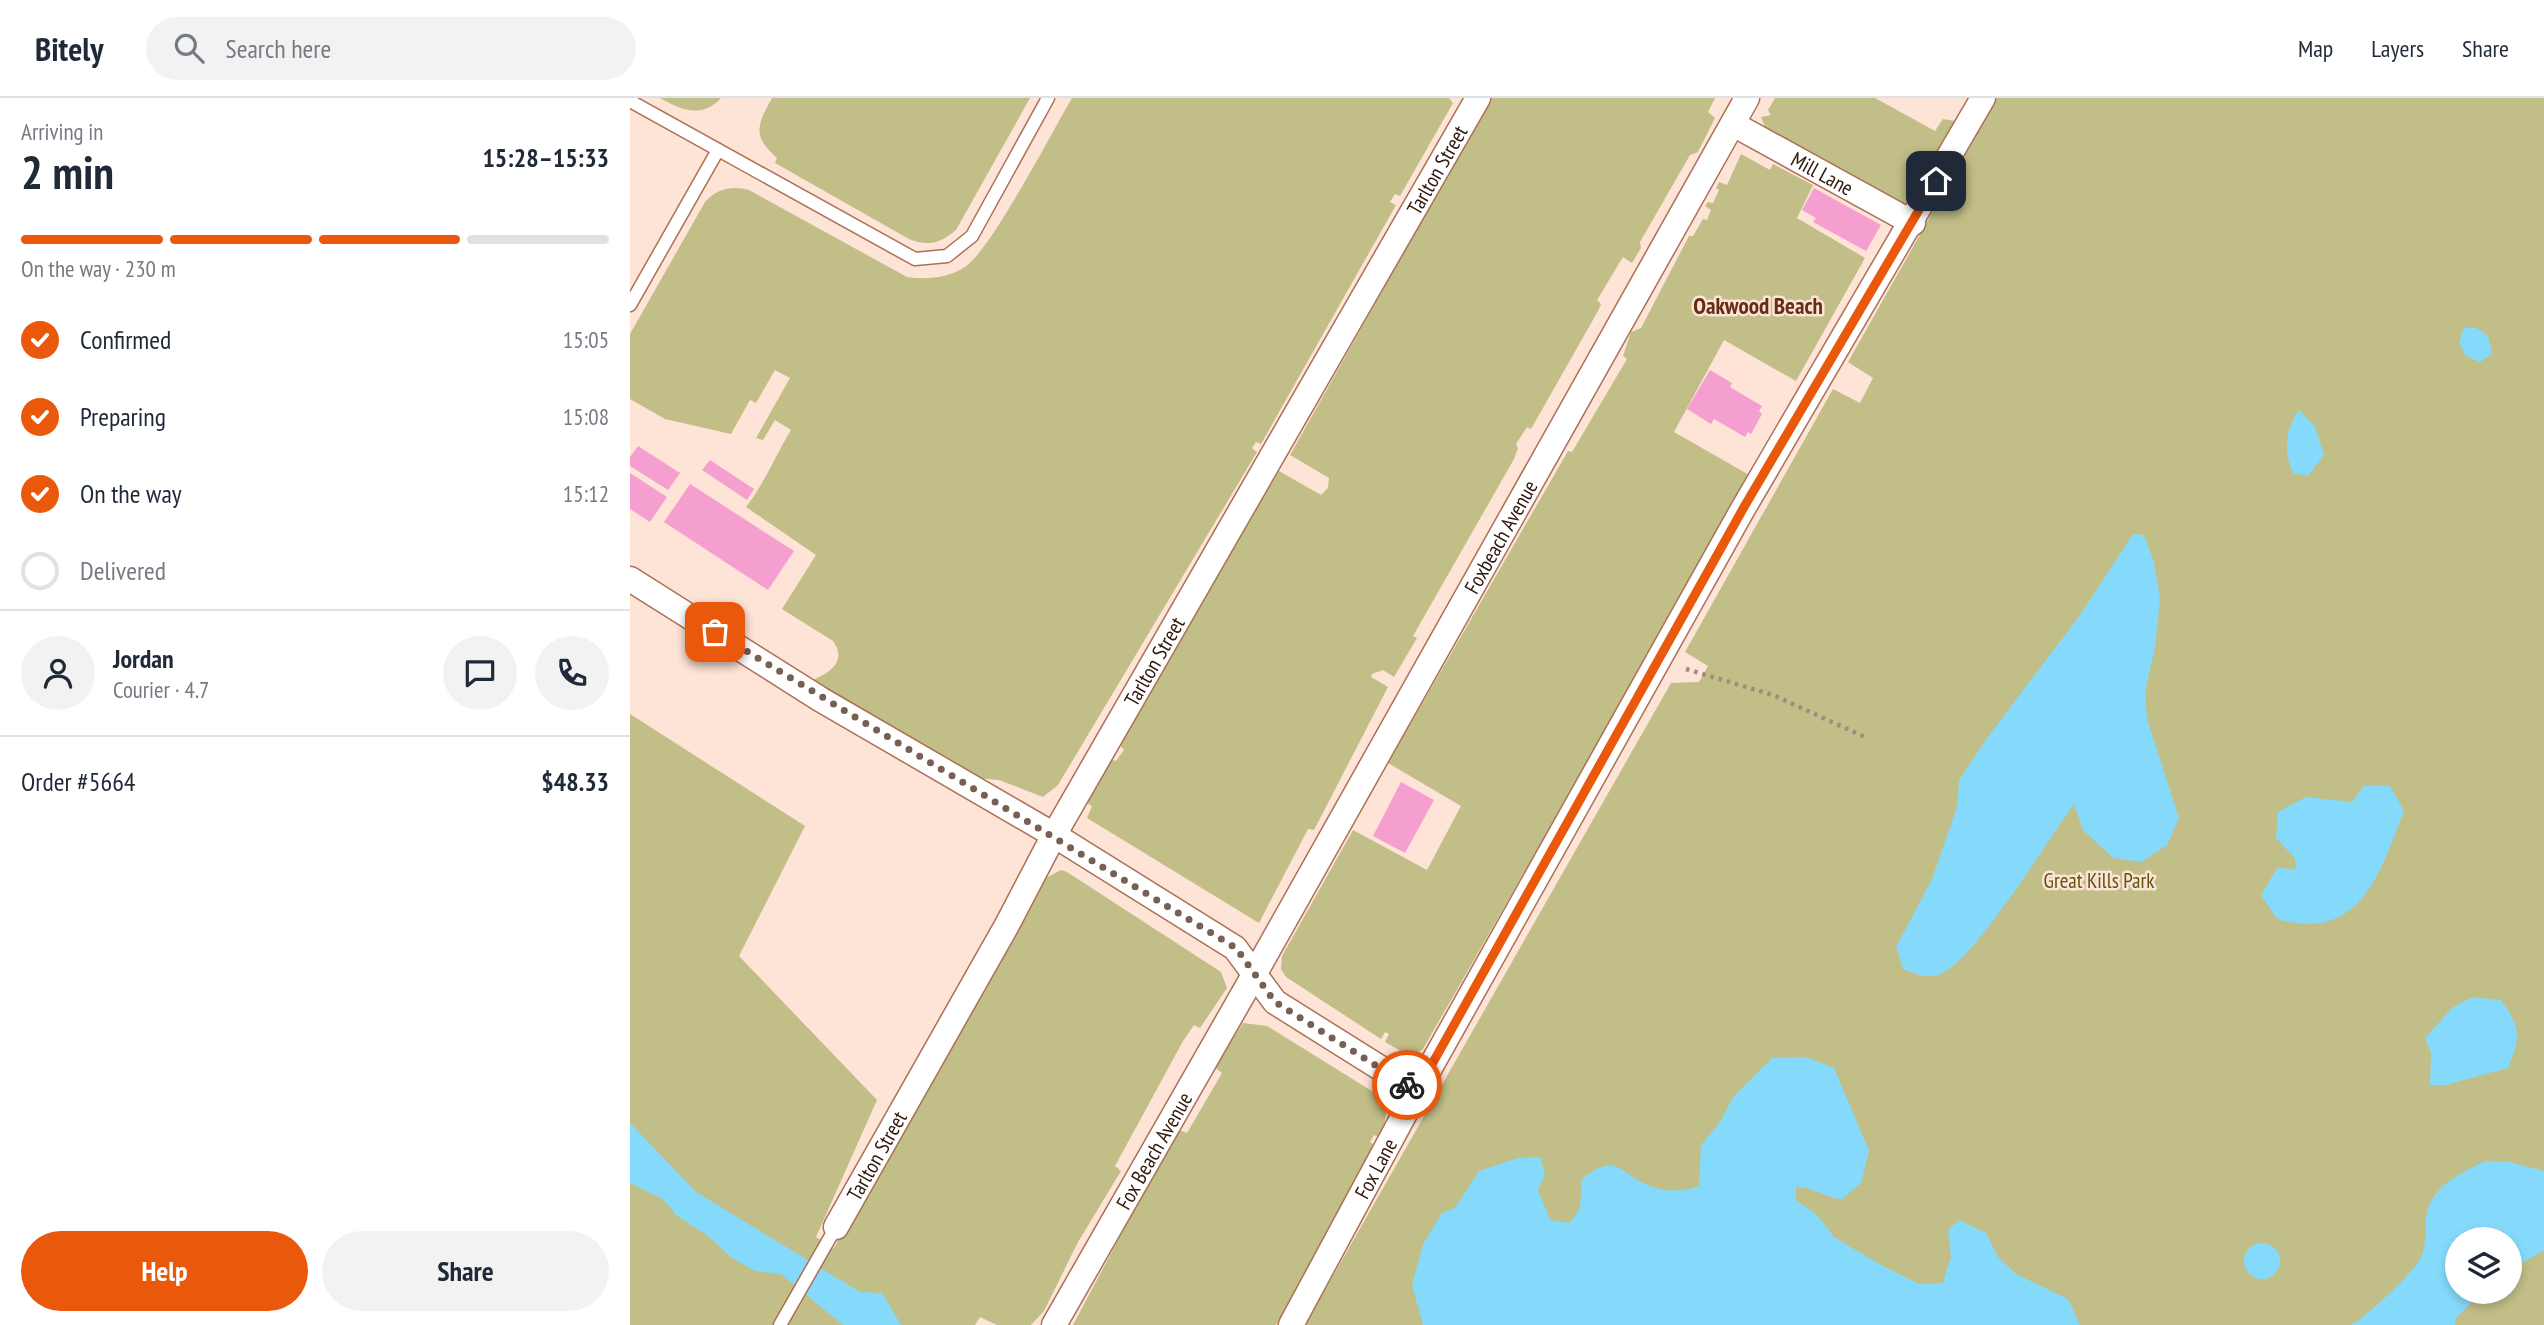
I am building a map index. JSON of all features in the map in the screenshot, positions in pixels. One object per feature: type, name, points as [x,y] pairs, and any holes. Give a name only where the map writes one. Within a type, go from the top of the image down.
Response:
[{"type":"street","name":"Tarlton Street","points":[[836,1227],[1007,925],[1054,835],[1478,98]]},
{"type":"street","name":"Foxbeach Avenue","points":[[1254,975],[1747,98]]},
{"type":"street","name":"Fox Lane","points":[[1291,1325],[1417,1091],[1744,507],[1913,223],[1983,98]]},
{"type":"street","name":"Mill Lane","points":[[1733,124],[1913,223]]},
{"type":"street","points":[[630,579],[821,699],[1054,835],[1236,948],[1275,1002],[1417,1091]]},
{"type":"street","name":"Fox Beach Avenue","points":[[1054,1325],[1254,975]]},
{"type":"lane","points":[[630,102],[915,259],[930,260],[960,248],[972,236],[1048,98]]},
{"type":"lane","points":[[630,305],[718,150]]},
{"type":"lane","points":[[781,1323],[836,1227]]},
{"type":"path","points":[[1658,661],[1773,695],[1867,738]]},
{"type":"green space","points":[[660,98],[721,98],[706,109],[691,110]]},
{"type":"green space","points":[[772,98],[1030,98],[956,230],[940,241],[928,243],[909,239],[775,163],[777,158],[760,136],[760,123]]},
{"type":"green space","points":[[1072,98],[1449,98],[1453,103],[1400,196],[1395,194],[1390,202],[1396,205],[1261,444],[1256,442],[1252,448],[1257,452],[1058,785],[1043,797],[999,780],[977,778],[813,680],[835,665],[838,660],[837,648],[833,641],[782,609],[816,555],[746,507],[791,430],[775,420],[763,440],[756,438],[790,378],[775,370],[756,403],[750,400],[731,434],[665,419],[630,399],[630,334],[705,202],[725,189],[749,190],[907,277],[937,277],[958,271],[976,256],[990,238]]},
{"type":"green space","points":[[1491,98],[1715,98],[1708,112],[1715,118],[1698,152],[1690,155],[1640,242],[1641,248],[1632,263],[1623,257],[1597,300],[1601,304],[1598,311],[1531,429],[1527,427],[1516,444],[1518,448],[1514,459],[1413,636],[1417,638],[1394,677],[1383,670],[1372,674],[1371,677],[1388,687],[1314,830],[1308,829],[1259,923],[1087,818],[1092,806],[1087,803],[1110,759],[1116,761],[1124,750],[1118,743],[1279,471],[1321,495],[1328,488],[1329,478],[1290,455]]},
{"type":"green space","points":[[1775,98],[1875,98],[1935,131],[1943,119],[1955,121],[1905,203],[1898,202],[1767,132],[1761,117],[1771,115],[1768,110]]},
{"type":"green space","name":"Great Kills Park","points":[[1997,98],[2544,98],[2544,1325],[1305,1325],[1671,683],[1699,682],[1708,666],[1685,652],[1833,389],[1860,403],[1873,378],[1848,362]]},
{"type":"green space","points":[[1741,154],[1770,170],[1773,164],[1813,185],[1797,218],[1865,258],[1796,381],[1724,340],[1674,432],[1751,476],[1423,1049],[1411,1057],[1385,1042],[1389,1034],[1385,1032],[1381,1039],[1286,977],[1281,969],[1282,956],[1353,830],[1427,870],[1461,806],[1388,763],[1568,451],[1572,452],[1627,359],[1623,356],[1631,332],[1641,328],[1689,236],[1693,236],[1703,219],[1707,220],[1711,210],[1705,206],[1708,202],[1713,203],[1719,190],[1716,188],[1719,182],[1727,185]]},
{"type":"green space","points":[[630,714],[805,826],[739,956],[877,1100],[816,1237],[834,1248],[1042,880],[1061,870],[1067,872],[1221,972],[1227,988],[1200,1028],[1194,1025],[1183,1041],[1115,1166],[1121,1171],[1078,1242],[1044,1311],[1031,1325],[997,1325],[980,1317],[975,1325],[630,1325]]},
{"type":"green space","points":[[1243,1023],[1267,1026],[1375,1093],[1383,1103],[1386,1113],[1379,1137],[1374,1135],[1370,1142],[1374,1145],[1276,1325],[1073,1325],[1177,1129],[1187,1133],[1222,1073],[1214,1067]]},
{"type":"water","points":[[2475,327],[2488,336],[2492,354],[2480,362],[2466,356],[2459,342],[2464,328]]},
{"type":"water","points":[[2299,410],[2315,427],[2324,455],[2308,476],[2293,473],[2288,456],[2288,433]]},
{"type":"water","points":[[2133,534],[2144,535],[2154,562],[2160,599],[2155,648],[2145,691],[2147,719],[2179,818],[2167,845],[2141,862],[2113,858],[2083,830],[2074,804],[1991,924],[1954,965],[1940,974],[1930,976],[1903,969],[1896,947],[1932,879],[1957,807],[1959,780],[1990,734],[2080,615]]},
{"type":"water","points":[[2364,786],[2390,786],[2404,811],[2385,858],[2363,898],[2348,912],[2329,921],[2306,924],[2277,919],[2261,895],[2277,868],[2296,869],[2295,858],[2276,838],[2278,812],[2306,797],[2352,802]]},
{"type":"water","points":[[2472,997],[2501,1000],[2512,1018],[2517,1040],[2508,1068],[2446,1085],[2430,1085],[2431,1053],[2425,1038],[2452,1008]]},
{"type":"water","points":[[1806,1057],[1834,1068],[1869,1151],[1861,1183],[1842,1199],[1796,1187],[1796,1200],[1817,1215],[1834,1237],[1919,1284],[1943,1283],[1951,1256],[1948,1230],[1959,1220],[1986,1233],[1998,1257],[2016,1274],[2068,1299],[2080,1325],[1423,1325],[1412,1285],[1423,1244],[1442,1213],[1455,1208],[1479,1171],[1518,1158],[1540,1157],[1545,1174],[1538,1190],[1550,1220],[1570,1223],[1580,1208],[1582,1179],[1603,1166],[1618,1167],[1650,1186],[1663,1189],[1681,1190],[1699,1186],[1701,1145],[1720,1122],[1733,1097],[1772,1058]]},
{"type":"water","points":[[630,1123],[696,1192],[860,1292],[882,1293],[901,1325],[843,1325],[781,1274],[755,1271],[732,1258],[708,1236],[676,1215],[663,1199],[630,1183]]},
{"type":"water","points":[[2485,1161],[2509,1162],[2544,1171],[2544,1250],[2522,1263],[2522,1227],[2445,1227],[2445,1304],[2470,1304],[2456,1318],[2455,1325],[2351,1325],[2390,1293],[2417,1264],[2424,1247],[2428,1208],[2439,1190]]},
{"type":"water","points":[[2262,1243],[2275,1248],[2280,1261],[2275,1274],[2262,1279],[2249,1274],[2244,1261],[2249,1248]]},
{"type":"building","points":[[1814,188],[1881,225],[1866,251],[1813,222],[1816,218],[1802,210]]},
{"type":"building","points":[[1710,370],[1732,383],[1730,387],[1762,406],[1759,411],[1762,414],[1751,434],[1748,432],[1745,437],[1714,419],[1711,424],[1687,409]]},
{"type":"building","points":[[638,446],[680,473],[668,490],[630,466],[630,457]]},
{"type":"building","points":[[710,460],[754,489],[747,500],[702,470]]},
{"type":"building","points":[[630,473],[667,497],[650,522],[630,509]]},
{"type":"building","points":[[690,484],[794,551],[768,590],[664,522]]},
{"type":"building","points":[[1401,782],[1434,800],[1405,853],[1373,836]]},
{"type":"way so far","points":[[715,632],[821,699],[1054,835],[1236,948],[1275,1002],[1407,1085]]},
{"type":"district","name":"Oakwood Beach","points":[[1758,305]]},
{"type":"route","points":[[1407,1085],[1417,1091],[1744,507],[1936,181]]}]
